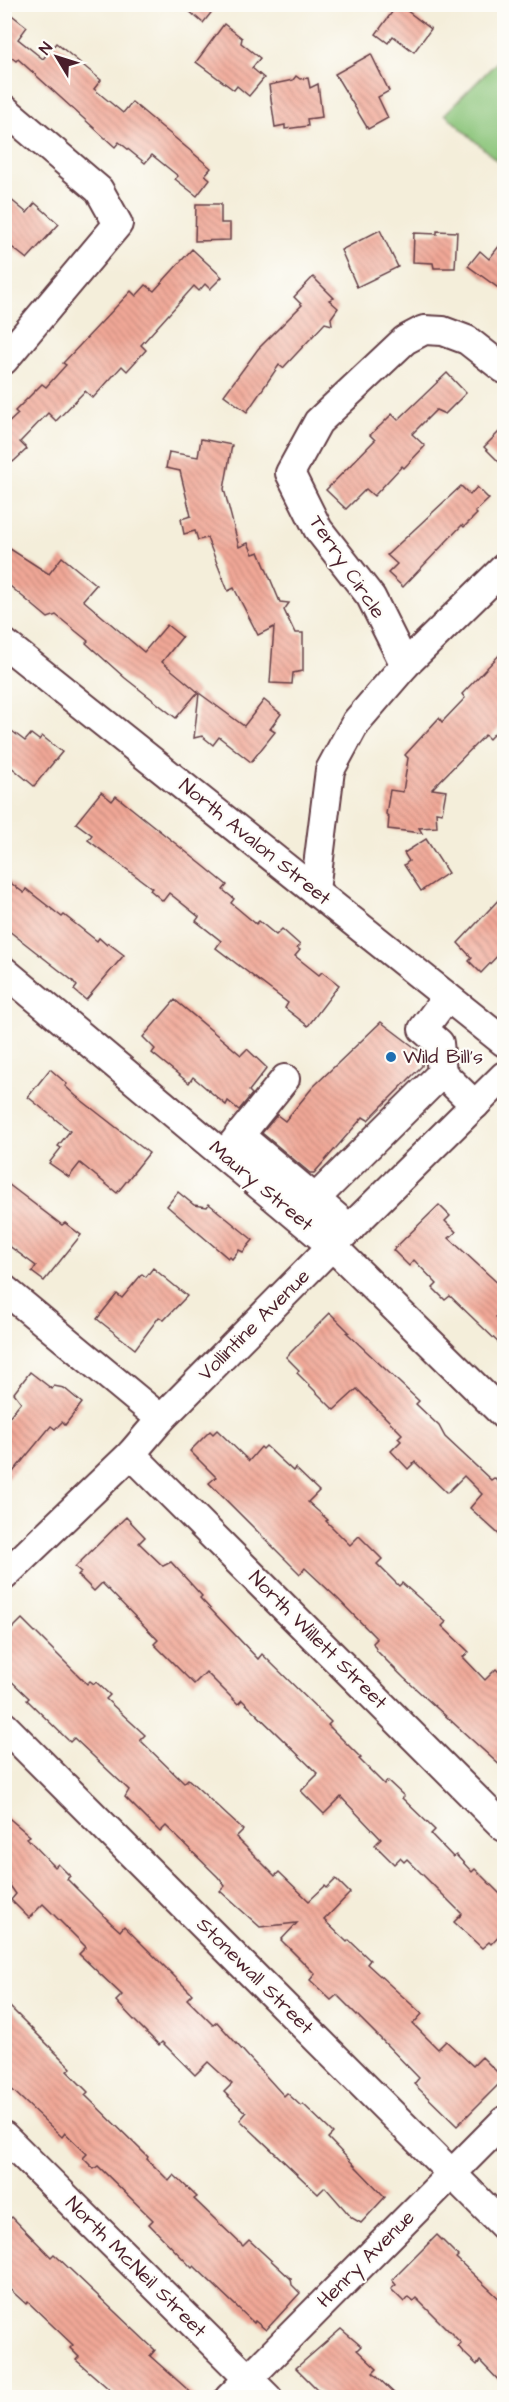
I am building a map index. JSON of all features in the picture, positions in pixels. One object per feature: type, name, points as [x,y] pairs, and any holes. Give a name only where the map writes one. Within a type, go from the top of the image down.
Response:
[{"type":"street","points":[[4,109],[99,190],[118,224],[4,360]]},
{"type":"street","name":"Terry Circle","points":[[405,665],[371,597],[318,529],[290,472],[318,422],[405,340],[424,330],[443,331],[467,340],[504,369]]},
{"type":"street","points":[[315,890],[330,770],[356,722],[405,665],[504,568]]},
{"type":"street","name":"North Avalon Street","points":[[4,643],[504,1042]]},
{"type":"street","name":"Maury Street","points":[[4,971],[232,1145],[341,1237],[504,1415]]},
{"type":"street","points":[[447,996],[423,1029],[439,1043],[441,1073],[475,1105]]},
{"type":"street","points":[[315,1199],[441,1073]]},
{"type":"street","name":"Vollintine Avenue","points":[[4,1576],[131,1454],[161,1419],[504,1076]]},
{"type":"street","points":[[232,1145],[285,1079]]},
{"type":"street","points":[[376,1138],[410,1169]]},
{"type":"street","points":[[268,1174],[315,1199],[341,1237]]},
{"type":"street","points":[[4,1289],[161,1419]]},
{"type":"street","name":"North Willett Street","points":[[131,1454],[504,1827]]},
{"type":"street","name":"Stonewall Street","points":[[4,1726],[504,2226]]},
{"type":"street","name":"Henry Avenue","points":[[248,2391],[504,2121]]},
{"type":"street","name":"North McNeil Street","points":[[4,2136],[248,2391]]},
{"type":"green space","points":[[504,55],[504,167],[445,114]]},
{"type":"building","points":[[181,4],[218,4],[203,23]]},
{"type":"building","points":[[398,4],[431,29],[414,52],[393,36],[388,43],[376,34]]},
{"type":"building","points":[[4,9],[27,27],[18,39],[43,59],[56,43],[101,80],[94,89],[123,113],[132,102],[211,168],[205,175],[210,179],[197,196],[175,179],[178,176],[152,155],[145,163],[119,142],[115,147],[18,59],[16,61],[7,54],[4,56]]},
{"type":"building","points":[[224,24],[242,38],[241,43],[260,58],[252,68],[264,78],[249,96],[237,86],[234,90],[196,62]]},
{"type":"building","points":[[371,54],[389,91],[378,97],[388,118],[368,129],[335,74]]},
{"type":"building","points":[[296,76],[300,79],[308,78],[310,88],[318,84],[322,117],[307,119],[308,126],[285,129],[285,125],[275,127],[269,85],[293,80]]},
{"type":"building","points":[[4,194],[27,213],[35,203],[59,224],[27,259],[4,241]]},
{"type":"building","points":[[196,204],[221,204],[221,223],[230,223],[230,240],[195,241]]},
{"type":"building","points":[[380,230],[398,267],[357,287],[341,250]]},
{"type":"building","points":[[437,231],[457,232],[455,268],[434,268],[433,263],[413,262],[414,233],[437,234]]},
{"type":"building","points":[[504,240],[504,292],[468,266],[480,251],[489,259]]},
{"type":"building","points":[[192,249],[222,277],[210,289],[205,284],[199,291],[194,286],[141,345],[146,350],[127,371],[122,366],[93,398],[85,391],[56,421],[48,413],[20,442],[27,449],[13,462],[6,455],[4,457],[4,427],[18,414],[15,411],[42,384],[46,387],[66,365],[63,363],[131,291],[136,296],[146,285],[154,291]]},
{"type":"building","points":[[313,277],[334,298],[329,300],[338,308],[331,318],[332,325],[325,323],[283,368],[279,365],[247,412],[224,395],[258,349],[302,305],[294,297]]},
{"type":"building","points":[[447,373],[466,393],[445,414],[436,410],[412,434],[425,446],[404,468],[402,466],[374,496],[366,489],[346,509],[326,490],[375,440],[370,435],[392,414],[398,420]]},
{"type":"building","points":[[504,427],[504,467],[484,447]]},
{"type":"building","points":[[201,439],[232,445],[224,489],[239,547],[248,543],[253,554],[259,552],[280,602],[289,603],[284,610],[295,633],[303,633],[303,671],[293,673],[292,684],[270,683],[274,627],[258,635],[234,588],[228,591],[207,538],[198,540],[195,531],[184,534],[181,519],[191,516],[180,471],[166,468],[169,452],[198,457]]},
{"type":"building","points":[[461,486],[470,495],[477,487],[489,499],[475,512],[477,514],[464,527],[462,525],[403,587],[388,573],[397,564],[387,555]]},
{"type":"building","points":[[4,545],[49,574],[62,557],[96,585],[83,600],[144,652],[167,625],[182,637],[162,662],[198,692],[176,718],[125,678],[86,643],[88,641],[56,615],[48,618],[4,581]]},
{"type":"building","points":[[504,650],[504,723],[489,739],[485,735],[432,789],[446,791],[442,813],[436,812],[437,827],[419,828],[422,833],[388,829],[389,817],[386,814],[390,790],[403,792],[408,758],[405,755],[439,718],[442,722],[465,698],[462,694]]},
{"type":"building","points":[[199,693],[244,726],[264,700],[281,714],[270,729],[275,732],[251,762],[219,737],[213,745],[202,736],[194,738]]},
{"type":"building","points":[[4,725],[25,741],[31,734],[39,740],[42,736],[62,752],[34,786],[4,761]]},
{"type":"building","points":[[101,792],[112,801],[116,796],[227,885],[223,890],[234,899],[231,903],[256,924],[259,921],[276,935],[282,929],[300,945],[297,948],[300,950],[295,956],[319,975],[322,972],[339,985],[308,1026],[285,1008],[288,1003],[216,948],[221,941],[196,921],[199,917],[169,893],[163,901],[150,890],[152,888],[88,840],[92,835],[76,823]]},
{"type":"building","points":[[426,839],[448,873],[421,891],[404,865],[409,861],[404,853]]},
{"type":"building","points":[[4,878],[24,893],[26,889],[97,941],[99,938],[124,955],[86,1000],[74,990],[77,986],[73,981],[4,927]]},
{"type":"building","points":[[504,894],[504,949],[481,973],[469,961],[472,958],[458,943]]},
{"type":"building","points":[[175,1000],[241,1055],[247,1049],[267,1068],[249,1091],[252,1094],[239,1110],[228,1101],[226,1105],[193,1077],[189,1083],[152,1053],[155,1049],[143,1037]]},
{"type":"building","points":[[381,1022],[422,1053],[422,1066],[368,1120],[363,1117],[314,1173],[310,1173],[262,1133],[277,1115],[285,1121],[313,1087]]},
{"type":"building","points":[[50,1069],[67,1084],[65,1086],[76,1096],[149,1153],[117,1193],[80,1163],[69,1177],[49,1163],[61,1148],[58,1146],[70,1131],[28,1097]]},
{"type":"building","points":[[4,1181],[62,1225],[65,1223],[81,1235],[44,1281],[32,1272],[36,1266],[4,1242]]},
{"type":"building","points":[[178,1192],[194,1205],[207,1207],[209,1204],[253,1240],[243,1252],[239,1250],[232,1259],[229,1256],[228,1258],[167,1206]]},
{"type":"building","points":[[439,1205],[450,1216],[445,1221],[456,1232],[449,1238],[504,1289],[504,1308],[496,1317],[504,1324],[504,1348],[450,1296],[445,1300],[433,1288],[437,1284],[414,1260],[409,1266],[393,1250]]},
{"type":"building","points":[[153,1268],[187,1296],[164,1320],[159,1317],[135,1349],[97,1319],[117,1294],[122,1298],[142,1274],[146,1277]]},
{"type":"building","points":[[330,1313],[349,1332],[347,1333],[419,1401],[416,1404],[439,1426],[445,1437],[491,1480],[494,1478],[504,1488],[504,1539],[470,1508],[482,1494],[464,1476],[447,1493],[415,1462],[408,1469],[391,1451],[401,1441],[398,1438],[402,1434],[357,1389],[334,1410],[297,1373],[299,1370],[286,1357]]},
{"type":"building","points":[[30,1372],[52,1389],[54,1386],[64,1388],[82,1403],[65,1425],[62,1422],[55,1429],[51,1426],[4,1483],[4,1423],[21,1402],[14,1393]]},
{"type":"building","points":[[217,1430],[249,1461],[261,1447],[263,1449],[266,1446],[293,1471],[295,1468],[319,1491],[308,1502],[350,1545],[359,1536],[382,1559],[377,1564],[399,1586],[402,1583],[446,1622],[442,1626],[469,1652],[463,1657],[485,1680],[496,1669],[504,1677],[504,1769],[377,1651],[373,1643],[377,1639],[338,1599],[305,1568],[300,1574],[209,1483],[216,1477],[190,1451],[210,1431],[213,1434]]},
{"type":"building","points":[[126,1517],[145,1537],[139,1543],[163,1566],[171,1562],[202,1596],[200,1598],[258,1659],[262,1654],[331,1722],[328,1725],[384,1784],[388,1781],[404,1796],[402,1798],[435,1830],[431,1834],[453,1857],[456,1855],[472,1872],[475,1869],[504,1898],[504,1930],[491,1944],[489,1942],[482,1948],[454,1922],[462,1914],[407,1859],[404,1862],[400,1858],[394,1864],[375,1845],[381,1839],[341,1797],[324,1814],[301,1791],[318,1774],[242,1700],[238,1704],[206,1672],[194,1684],[154,1644],[158,1640],[102,1583],[94,1591],[78,1575],[81,1572],[75,1567]]},
{"type":"building","points":[[22,1619],[87,1684],[90,1681],[94,1684],[96,1682],[110,1695],[106,1699],[145,1735],[140,1740],[184,1783],[188,1779],[243,1830],[236,1837],[275,1876],[279,1872],[309,1901],[336,1879],[350,1893],[324,1920],[370,1960],[367,1964],[422,2014],[413,2024],[438,2049],[446,2041],[473,2066],[482,2057],[504,2079],[457,2126],[414,2084],[419,2078],[337,1995],[331,2000],[310,1980],[315,1974],[281,1940],[297,1923],[260,1927],[220,1891],[225,1886],[218,1877],[166,1826],[160,1832],[125,1797],[129,1790],[74,1738],[70,1742],[4,1674],[4,1637]]},
{"type":"building","points":[[4,1814],[30,1836],[27,1838],[55,1867],[58,1864],[70,1876],[67,1879],[111,1923],[120,1931],[124,1926],[192,1994],[187,1999],[213,2025],[217,2022],[284,2096],[287,2093],[301,2106],[303,2104],[333,2133],[328,2138],[385,2197],[361,2223],[352,2218],[325,2187],[318,2194],[240,2120],[246,2113],[224,2092],[232,2084],[208,2062],[195,2075],[162,2042],[159,2045],[135,2021],[116,2001],[122,1995],[79,1954],[86,1947],[43,1904],[29,1918],[11,1900],[16,1894],[4,1877]]},
{"type":"building","points":[[4,2001],[71,2068],[67,2071],[88,2092],[85,2095],[169,2181],[174,2175],[197,2197],[194,2199],[243,2246],[249,2240],[291,2279],[292,2285],[300,2293],[266,2330],[255,2321],[254,2323],[194,2266],[192,2268],[149,2224],[153,2220],[98,2166],[94,2169],[83,2158],[87,2154],[65,2133],[62,2137],[4,2082]]},
{"type":"building","points":[[12,2217],[51,2257],[54,2254],[155,2350],[150,2356],[196,2397],[118,2397],[76,2360],[79,2357],[70,2348],[73,2345],[28,2302],[26,2304],[4,2284],[4,2224]]},
{"type":"building","points":[[437,2235],[458,2256],[456,2258],[504,2303],[504,2386],[480,2361],[477,2365],[463,2352],[458,2346],[461,2343],[416,2298],[413,2301],[408,2297],[404,2302],[391,2289],[396,2285],[392,2280]]},
{"type":"building","points":[[341,2329],[361,2346],[357,2350],[377,2369],[373,2373],[398,2397],[325,2397],[296,2368]]},
{"type":"place","name":"Wild Bill’s","points":[[391,1057]]}]
